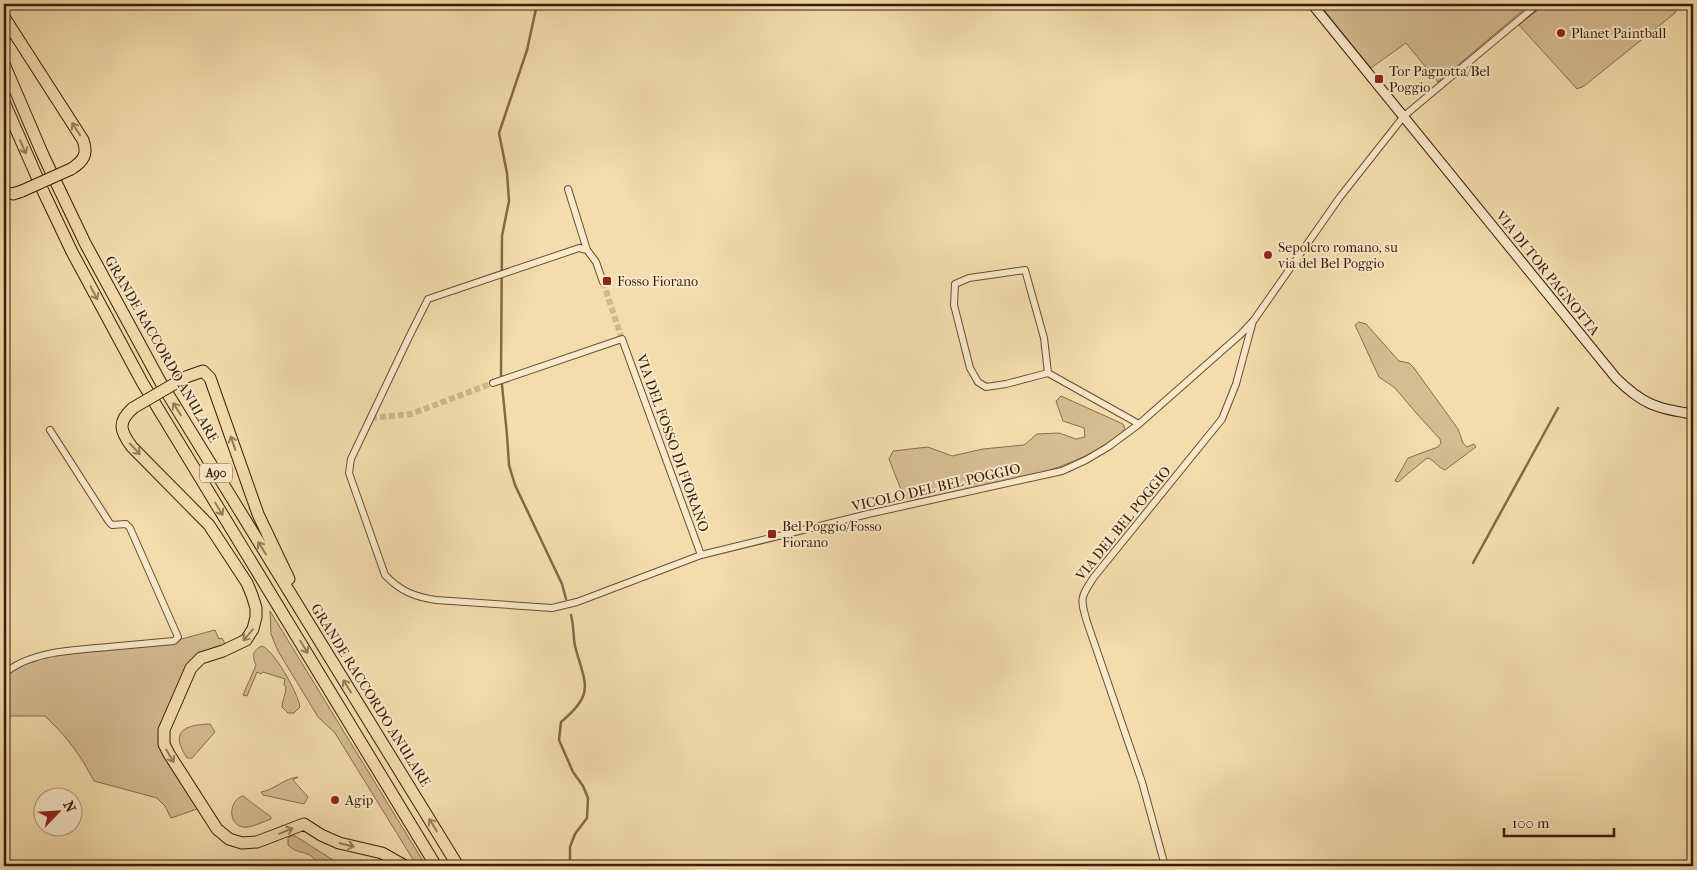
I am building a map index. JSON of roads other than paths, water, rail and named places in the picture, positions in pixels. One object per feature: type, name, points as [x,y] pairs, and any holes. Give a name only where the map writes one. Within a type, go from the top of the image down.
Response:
[{"type":"highway","points":[[4,17],[83,140],[86,149],[85,156],[79,164],[22,191],[13,194],[4,192]]},
{"type":"highway","name":"GRANDE RACCORDO ANULARE","points":[[4,64],[51,173],[85,243],[166,392],[458,866]]},
{"type":"highway","name":"A90","points":[[4,102],[72,252],[142,382],[436,866]]},
{"type":"highway","points":[[314,633],[258,514],[210,378],[203,371],[186,376],[133,408],[124,418],[122,424],[126,438],[132,447],[209,525],[247,583],[256,608],[254,629],[246,640],[201,658],[191,668],[164,730],[164,744],[169,754],[217,829],[234,842],[256,842],[304,824],[339,843],[382,853],[405,866]]},
{"type":"street","name":"VIA DI TOR PAGNOTTA","points":[[1312,4],[1616,378],[1640,398],[1654,406],[1693,414]]},
{"type":"street","points":[[1404,116],[1538,4]]},
{"type":"street","name":"VICOLO DEL BEL POGGIO","points":[[587,250],[579,248],[428,300],[409,337],[351,459],[349,472],[385,575],[394,584],[417,597],[552,608],[577,602],[701,555],[876,512],[1062,471],[1086,460],[1108,447],[1139,424],[1241,334],[1254,320],[1340,196],[1404,116]]},
{"type":"street","points":[[568,189],[587,250],[596,262],[603,282]]},
{"type":"street","points":[[1048,373],[1044,338],[1025,270],[969,278],[955,284],[954,305],[970,368],[978,382],[986,387],[1048,373],[1139,424]]},
{"type":"street","name":"VIA DEL BEL POGGIO","points":[[1165,866],[1142,782],[1087,622],[1082,596],[1094,577],[1222,419],[1236,384],[1254,320]]},
{"type":"street","name":"VIA DEL FOSSO DI FIORANO","points":[[494,382],[622,339],[701,555]]},
{"type":"street","points":[[4,674],[10,669],[26,662],[54,653],[174,641],[178,637],[130,528],[126,524],[112,525],[109,522],[50,430]]},
{"type":"waterway","points":[[537,4],[527,50],[499,133],[507,173],[509,201],[502,236],[501,375],[509,465],[515,485],[562,584],[566,599]]},
{"type":"waterway","points":[[1473,563],[1558,408]]},
{"type":"waterway","points":[[570,866],[570,847],[575,834],[587,818],[588,798],[583,786],[573,772],[559,740],[561,722],[579,703],[585,687],[575,646],[571,615]]},
{"type":"tunnel","points":[[603,282],[622,339]]},
{"type":"tunnel","points":[[371,418],[411,414],[493,383]]},
{"type":"place","name":"Planet Paintball","points":[[1561,33]]},
{"type":"place","name":"Tor Pagnotta/Bel Poggio","points":[[1379,79]]},
{"type":"place","name":"Sepolcro romano, su via del Bel Poggio","points":[[1268,255]]},
{"type":"place","name":"Fosso Fiorano","points":[[607,281]]},
{"type":"place","name":"Bel Poggio/Fosso Fiorano","points":[[772,534]]},
{"type":"place","name":"Agip","points":[[335,800]]}]
